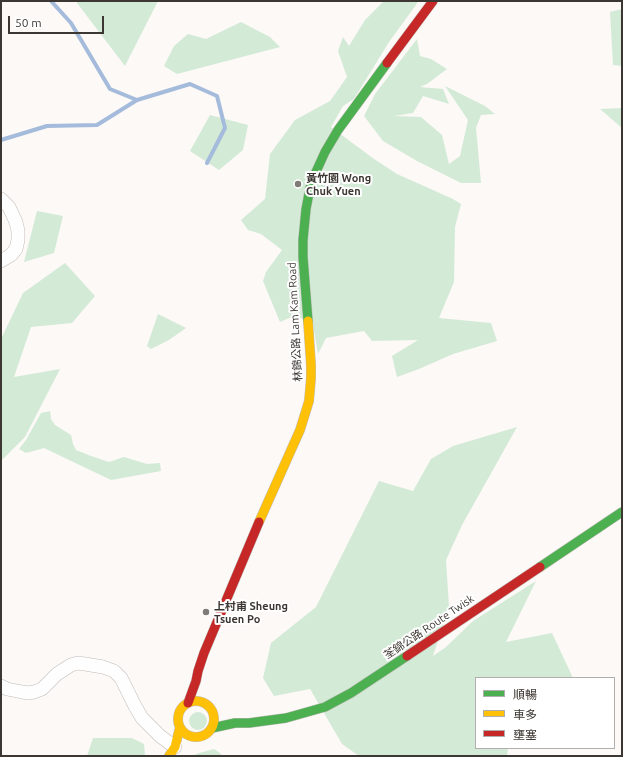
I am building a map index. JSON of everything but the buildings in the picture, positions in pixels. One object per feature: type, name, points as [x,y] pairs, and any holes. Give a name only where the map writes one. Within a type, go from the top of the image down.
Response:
[{"type":"main road","name":"林錦公路 Lam Kam Road","points":[[192,702],[198,671],[204,653],[300,430],[308,400],[311,365],[303,240],[306,209],[311,184],[325,152],[338,130],[433,1]]},
{"type":"main road","name":"荃錦公路 Route Twisk","points":[[212,728],[235,723],[286,718],[306,714],[325,707],[351,693],[622,512]]},
{"type":"main road","points":[[201,701],[208,705],[213,712],[214,723],[212,728],[202,736],[190,736],[180,727],[178,718],[179,713],[184,705],[192,702],[201,701]]},
{"type":"main road","name":"荃錦公路 Route Twisk","points":[[214,716],[235,723]]},
{"type":"main road","points":[[172,751],[180,727]]},
{"type":"main road","points":[[172,751],[190,736]]},
{"type":"street","points":[[1,199],[8,207],[16,222],[18,232],[16,248],[11,255],[1,261]]},
{"type":"street","points":[[1,686],[17,691],[28,693],[34,692],[42,689],[57,674],[71,665],[78,663],[103,666],[114,671],[121,678],[134,706],[142,718],[160,736],[172,751]]},
{"type":"green space","points":[[77,1],[158,1],[125,66]]},
{"type":"green space","points":[[384,1],[418,1],[389,42],[354,99],[343,106],[331,127],[397,174],[461,204],[455,227],[454,282],[439,318],[491,323],[497,341],[453,354],[397,377],[392,356],[418,340],[372,341],[364,331],[326,338],[318,354],[313,325],[296,315],[280,322],[263,281],[266,272],[282,250],[261,234],[248,230],[241,220],[265,199],[270,154],[295,120],[330,101],[347,77],[338,51],[343,37],[349,46],[365,20]]},
{"type":"green space","points":[[622,9],[622,66],[613,65],[610,12]]},
{"type":"green space","points":[[241,22],[270,37],[280,47],[177,74],[164,66],[174,46],[188,34],[206,39]]},
{"type":"green space","points":[[417,39],[420,56],[431,59],[447,69],[427,84],[420,87],[443,89],[449,104],[423,96],[413,113],[394,116],[421,117],[442,135],[449,164],[460,156],[468,120],[445,86],[485,106],[495,114],[481,115],[476,128],[481,183],[461,183],[417,161],[383,141],[364,116],[375,94]]},
{"type":"green space","points":[[622,108],[622,128],[600,109]]},
{"type":"green space","points":[[210,115],[248,125],[243,150],[219,170],[190,151]]},
{"type":"green space","points":[[37,211],[63,216],[54,253],[24,262]]},
{"type":"green space","points":[[65,263],[95,296],[72,323],[31,327],[14,377],[60,369],[25,437],[1,461],[1,339],[23,293]]},
{"type":"green space","points":[[158,314],[186,328],[169,340],[151,349],[147,346]]},
{"type":"green space","points":[[50,411],[51,419],[55,425],[71,435],[76,450],[109,462],[124,457],[147,464],[160,463],[161,471],[111,480],[44,448],[26,453],[19,449],[26,440],[41,413]]},
{"type":"green space","points":[[517,427],[462,525],[446,560],[449,607],[433,656],[446,647],[473,621],[536,581],[506,642],[552,633],[573,677],[475,677],[475,749],[508,749],[507,756],[359,756],[342,744],[310,689],[274,696],[263,678],[271,643],[316,607],[379,481],[413,491],[431,459],[453,446]]},
{"type":"green space","points":[[198,712],[204,715],[207,721],[204,727],[198,730],[192,727],[189,721],[192,715]]},
{"type":"green space","points":[[93,738],[132,738],[144,744],[145,756],[87,756]]},
{"type":"green space","points":[[214,749],[222,756],[195,756],[196,754]]},
{"type":"waterway","points":[[51,1],[71,23],[110,89],[137,100]]},
{"type":"waterway","points":[[1,140],[47,126],[97,125],[137,100],[190,84],[217,96],[225,128],[207,163]]},
{"type":"traffic: fast","points":[[308,321],[303,240],[310,188],[325,152],[338,130],[387,63]]},
{"type":"traffic: fast","points":[[540,567],[622,512]]},
{"type":"traffic: fast","points":[[212,728],[235,723],[249,723],[286,718],[325,707],[351,693],[407,656]]},
{"type":"traffic: slow","points":[[259,522],[300,430],[309,401],[311,365],[308,321]]},
{"type":"traffic: slow","points":[[200,701],[209,706],[213,712],[214,719],[213,726],[209,732],[200,737],[192,737],[183,732],[179,726],[178,715],[183,706],[189,702],[200,701]]},
{"type":"traffic: slow","points":[[169,756],[175,747],[180,727]]},
{"type":"traffic: jam","points":[[387,63],[433,1]]},
{"type":"traffic: jam","points":[[188,703],[204,653],[259,522]]},
{"type":"traffic: jam","points":[[407,656],[540,567]]},
{"type":"place","name":"黃竹園 Wong Chuk Yuen","points":[[298,184]]},
{"type":"place","name":"上村甫 Sheung Tsuen Po","points":[[206,612]]}]
